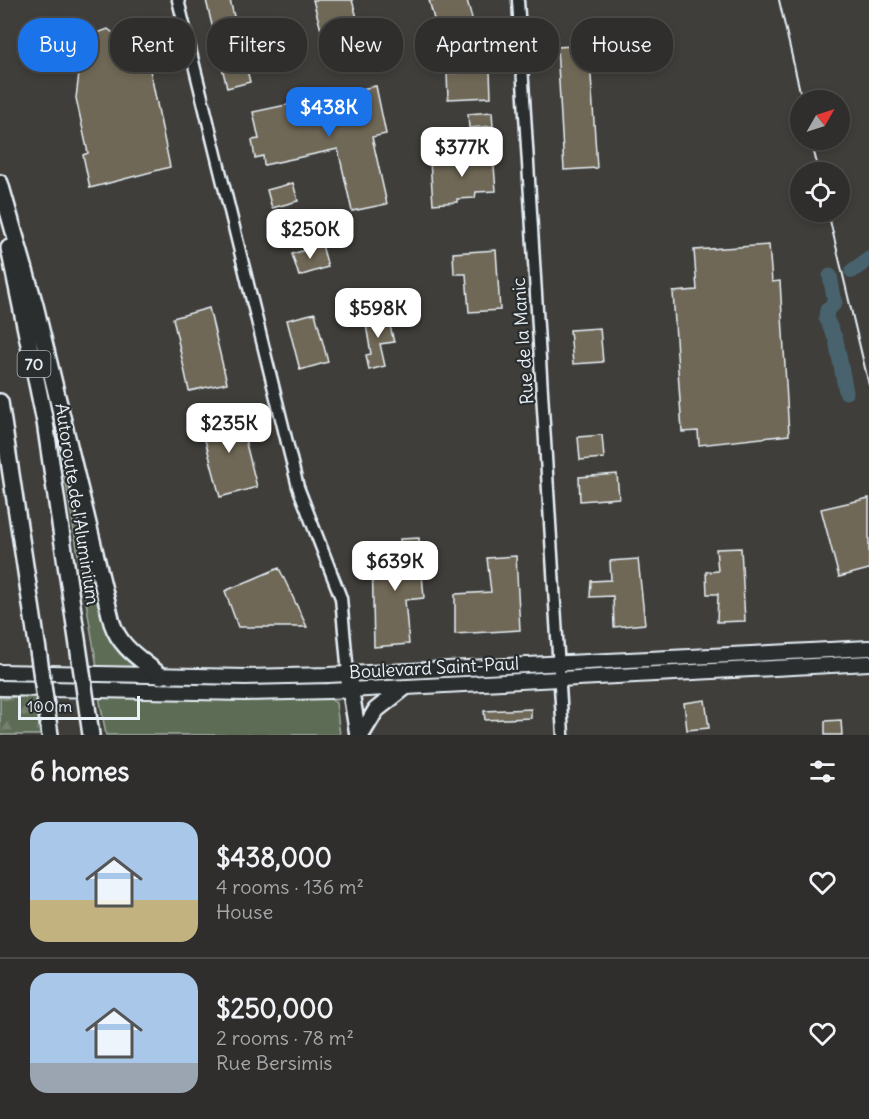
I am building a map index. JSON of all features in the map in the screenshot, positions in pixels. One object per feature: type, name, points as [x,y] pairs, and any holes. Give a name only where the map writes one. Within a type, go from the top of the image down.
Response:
[{"type":"highway","points":[[0,183],[35,305],[112,623],[128,651],[161,676]]},
{"type":"highway","name":"Autoroute de l'Aluminium","points":[[0,210],[45,422],[91,733]]},
{"type":"highway","points":[[0,402],[50,735]]},
{"type":"highway","points":[[348,674],[350,695],[360,735]]},
{"type":"highway","points":[[360,735],[376,710],[404,688]]},
{"type":"highway","points":[[348,735],[346,709],[350,695]]},
{"type":"main road","name":"Boulevard Saint-Paul","points":[[0,672],[161,676],[348,674],[869,648]]},
{"type":"main road","name":"Boulevard Saint-Paul","points":[[0,688],[350,695],[404,688],[869,663]]},
{"type":"street","points":[[178,0],[298,487],[341,598],[348,674]]},
{"type":"street","name":"Rue de la Manic","points":[[518,0],[563,735]]},
{"type":"green space","points":[[47,371],[110,635],[115,646],[137,669],[97,667]]},
{"type":"green space","points":[[36,696],[40,735],[0,735],[0,698]]},
{"type":"green space","points":[[99,696],[174,699],[327,697],[336,703],[340,735],[106,735]]},
{"type":"building","points":[[206,0],[230,0],[234,18],[210,18]]},
{"type":"building","points":[[313,0],[352,0],[357,18],[319,18],[319,22]]},
{"type":"building","points":[[429,0],[467,0],[472,18],[434,18]]},
{"type":"building","points":[[108,29],[110,31],[110,72],[150,72],[170,167],[90,188],[83,155],[88,153],[76,98],[79,72],[98,72],[98,33]]},
{"type":"building","points":[[571,46],[571,72],[591,72],[597,168],[564,170],[559,47]]},
{"type":"building","points":[[223,72],[248,72],[250,82],[227,88]]},
{"type":"building","points":[[490,72],[491,97],[448,99],[447,73]]},
{"type":"building","points":[[376,86],[386,134],[372,137],[387,204],[352,211],[338,149],[264,165],[263,156],[255,158],[252,140],[259,139],[253,112]]},
{"type":"building","points":[[492,112],[493,126],[469,128],[468,114]]},
{"type":"building","points":[[493,154],[496,191],[476,192],[475,198],[433,204],[430,161]]},
{"type":"building","points":[[293,183],[298,201],[272,208],[267,190]]},
{"type":"building","points":[[322,245],[328,267],[299,276],[292,254]]},
{"type":"building","points":[[769,245],[772,282],[780,281],[789,435],[699,445],[698,431],[682,432],[673,292],[697,290],[694,250]]},
{"type":"building","points":[[496,250],[500,310],[469,312],[466,274],[454,274],[453,253]]},
{"type":"building","points":[[209,308],[227,383],[189,391],[173,318]]},
{"type":"building","points":[[315,313],[328,362],[300,370],[287,320]]},
{"type":"building","points":[[387,313],[394,342],[380,344],[385,366],[369,370],[366,355],[371,354],[365,319]]},
{"type":"building","points":[[600,328],[603,362],[573,364],[570,330]]},
{"type":"building","points":[[238,412],[257,487],[220,497],[200,421]]},
{"type":"building","points":[[602,435],[604,458],[580,460],[578,437]]},
{"type":"building","points":[[617,474],[619,498],[580,501],[579,477]]},
{"type":"building","points":[[869,498],[869,569],[839,577],[821,509]]},
{"type":"building","points":[[419,538],[424,598],[405,600],[409,644],[374,647],[372,554],[401,554],[400,539]]},
{"type":"building","points":[[741,548],[745,621],[717,622],[718,594],[707,594],[706,572],[718,571],[716,549]]},
{"type":"building","points":[[516,556],[520,630],[455,634],[455,594],[491,592],[487,558]]},
{"type":"building","points":[[638,559],[645,624],[614,627],[613,596],[590,597],[591,581],[611,580],[610,561]]},
{"type":"building","points":[[279,568],[307,627],[238,627],[225,591]]},
{"type":"building","points":[[705,700],[709,728],[687,730],[684,703]]},
{"type":"building","points":[[531,709],[531,718],[485,720],[484,711]]},
{"type":"building","points":[[841,720],[842,735],[825,735],[825,721]]},
{"type":"waterway","points":[[852,271],[869,259]]},
{"type":"waterway","points":[[830,276],[835,303],[827,310],[826,318],[836,340],[846,392]]},
{"type":"railway","points":[[779,0],[800,90]]},
{"type":"railway","points":[[814,150],[816,162]]},
{"type":"railway","points":[[830,222],[869,385]]}]
